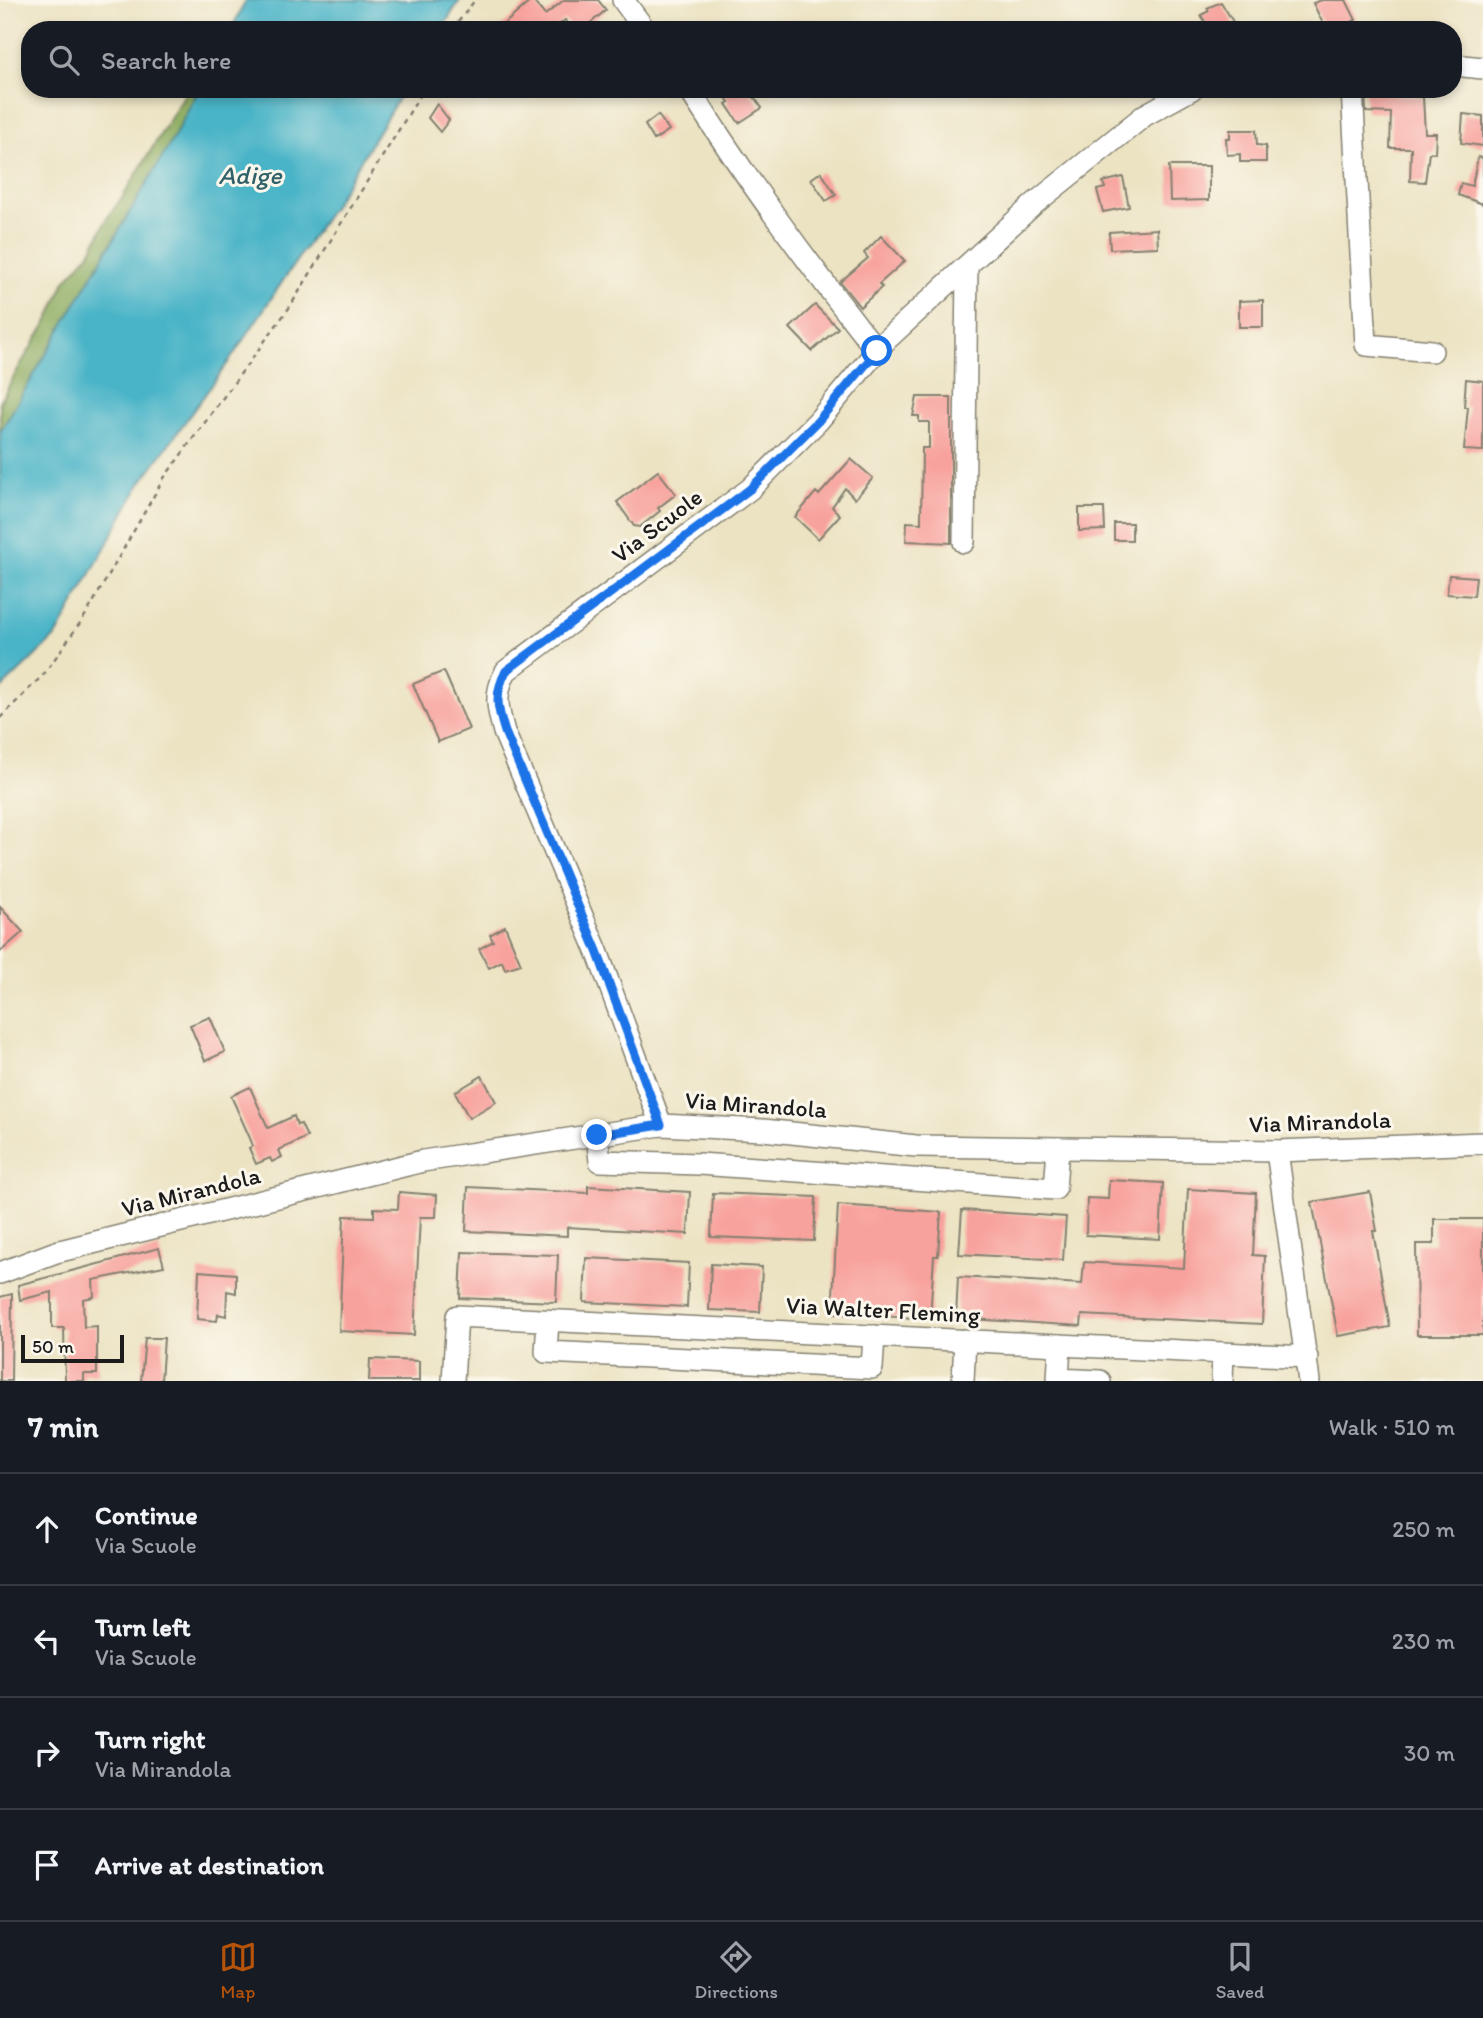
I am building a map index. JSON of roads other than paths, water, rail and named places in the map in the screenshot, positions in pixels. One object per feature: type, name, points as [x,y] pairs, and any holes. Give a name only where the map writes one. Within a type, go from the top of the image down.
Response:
[{"type":"street","points":[[623,0],[638,21]]},
{"type":"street","points":[[1462,66],[1483,68]]},
{"type":"street","points":[[696,98],[735,162],[804,259],[877,351]]},
{"type":"street","name":"Via Scuole","points":[[661,1125],[597,951],[505,732],[498,708],[498,686],[506,671],[750,489],[818,421],[877,351],[967,265],[1034,204],[1145,115],[1176,98]]},
{"type":"street","points":[[1352,98],[1366,345],[1432,351]]},
{"type":"street","points":[[964,542],[967,265]]},
{"type":"street","name":"Via Mirandola","points":[[0,1273],[56,1252],[423,1161],[661,1125],[763,1130],[916,1146],[1277,1151],[1483,1143]]},
{"type":"street","points":[[597,1135],[600,1161],[699,1164],[1055,1189],[1058,1148]]},
{"type":"street","points":[[825,1174],[828,1136]]},
{"type":"street","points":[[1277,1151],[1310,1381]]},
{"type":"street","name":"Via Walter Fleming","points":[[453,1381],[457,1317],[1307,1357]]},
{"type":"street","points":[[548,1321],[546,1352],[872,1368],[874,1336]]},
{"type":"street","points":[[708,1359],[709,1329]]},
{"type":"street","points":[[963,1381],[965,1340]]},
{"type":"street","points":[[1060,1345],[1058,1379],[1100,1381]]},
{"type":"street","points":[[1222,1381],[1223,1353]]},
{"type":"water","points":[[246,0],[460,0],[447,21],[236,21]]},
{"type":"water","name":"Adige","points":[[194,98],[399,98],[333,206],[230,360],[140,484],[57,635],[0,690],[0,432]]}]
